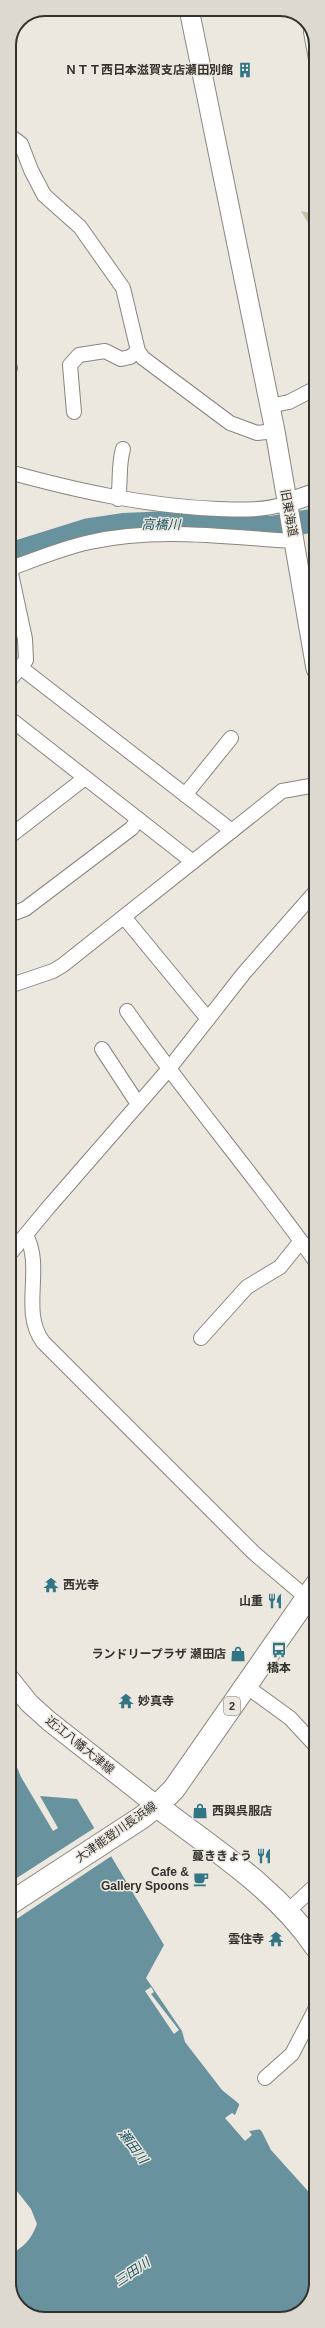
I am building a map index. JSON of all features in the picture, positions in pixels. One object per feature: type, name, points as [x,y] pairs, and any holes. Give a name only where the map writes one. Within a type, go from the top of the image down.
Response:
[{"type":"main road","name":"大津能登川長浜線","points":[[16,1899],[157,1806],[174,1789],[309,1594]]},
{"type":"main road","points":[[157,1806],[265,1890],[288,1911],[309,1938]]},
{"type":"street","name":"旧東海道","points":[[190,16],[275,431],[309,629]]},
{"type":"street","points":[[16,140],[21,144],[31,170],[44,195],[80,227],[123,288],[138,351],[143,358],[230,423],[257,433],[275,431]]},
{"type":"street","points":[[74,412],[70,365],[79,355],[105,351],[120,359],[130,357],[138,351]]},
{"type":"street","points":[[269,406],[289,402],[309,392]]},
{"type":"street","points":[[118,499],[120,486],[119,463],[123,449]]},
{"type":"street","points":[[16,474],[68,488],[118,499],[204,508],[254,510],[288,507],[309,496]]},
{"type":"street","points":[[16,567],[58,551],[116,537],[187,534],[293,538]]},
{"type":"street","points":[[16,597],[25,639],[26,660],[16,672]]},
{"type":"street","points":[[20,667],[232,831]]},
{"type":"street","points":[[16,724],[193,862]]},
{"type":"street","points":[[186,795],[231,738]]},
{"type":"street","points":[[16,831],[85,778]]},
{"type":"street","points":[[16,983],[63,965],[282,791],[309,785]]},
{"type":"street","points":[[16,912],[25,909],[132,828],[138,820]]},
{"type":"street","points":[[16,1247],[168,1070],[244,973],[309,899]]},
{"type":"street","points":[[124,917],[208,1019]]},
{"type":"street","points":[[127,1011],[168,1070],[309,1252]]},
{"type":"street","points":[[102,1049],[138,1104]]},
{"type":"street","points":[[26,1235],[29,1240],[33,1269],[32,1319],[35,1332],[43,1342],[254,1554],[309,1590]]},
{"type":"street","points":[[201,1338],[247,1287],[280,1267],[301,1241]]},
{"type":"street","points":[[246,1686],[290,1718],[309,1736]]},
{"type":"street","name":"近江八幡大津線","points":[[16,1687],[29,1703],[49,1721],[157,1806]]},
{"type":"street","points":[[288,1911],[309,1892]]},
{"type":"street","points":[[265,2078],[292,2054],[309,2021]]},
{"type":"green space","points":[[301,211],[309,213],[309,224]]},
{"type":"water","points":[[16,1765],[21,1777],[53,1831],[58,1828],[40,1796],[77,1799],[164,1945],[146,1978],[182,2031],[185,2042],[222,2090],[238,2103],[262,2132],[271,2150],[309,2192],[309,2287],[305,2297],[298,2306],[284,2312],[38,2311],[29,2307],[21,2299],[16,2287],[16,2251],[26,2242],[37,2224],[31,2209],[16,2190]]},
{"type":"pier","points":[[96,1827],[113,1855],[16,1919],[16,1878]]},
{"type":"pier","points":[[151,1987],[154,1992],[151,1994],[179,2030],[174,2034],[145,1991]]},
{"type":"pier","points":[[240,2103],[262,2129],[249,2131],[252,2135],[245,2141],[225,2118],[232,2113],[235,2115]]},
{"type":"waterway","name":"高橋川","points":[[16,553],[89,530],[123,525],[171,523],[271,528],[309,521]]},
{"type":"place","name":"ＮＴＴ西日本滋賀支店瀬田別館","points":[[245,70]]},
{"type":"place","name":"西光寺","points":[[51,1585]]},
{"type":"place","name":"山重","points":[[275,1601]]},
{"type":"place","name":"橋本","points":[[279,1650]]},
{"type":"place","name":"ランドリープラザ 瀬田店","points":[[238,1654]]},
{"type":"place","name":"妙真寺","points":[[126,1701]]},
{"type":"place","name":"西與呉服店","points":[[200,1811]]},
{"type":"place","name":"蔓ききょう","points":[[264,1856]]},
{"type":"place","name":"Cafe & Gallery Spoons","points":[[201,1879]]},
{"type":"place","name":"雲住寺","points":[[276,1939]]},
{"type":"water label","name":"瀬田川","points":[[133,2146]]},
{"type":"water label","name":"三田川","points":[[132,2272]]}]
